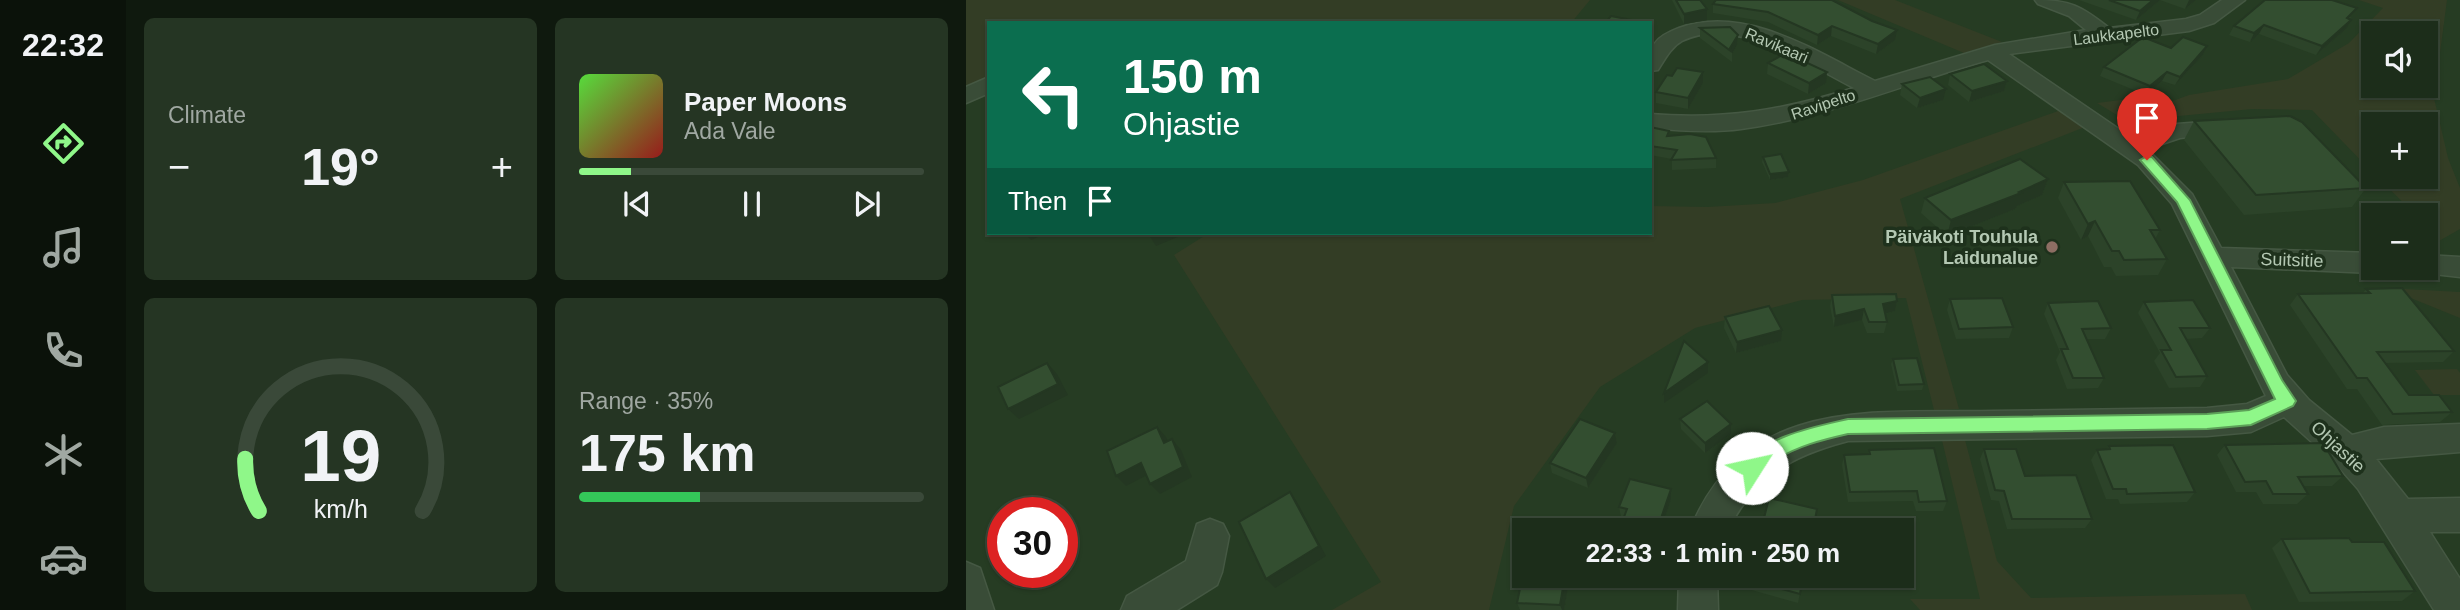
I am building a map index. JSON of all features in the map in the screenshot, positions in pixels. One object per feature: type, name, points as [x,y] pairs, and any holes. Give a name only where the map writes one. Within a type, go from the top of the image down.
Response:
[{"type":"street","points":[[2045,0],[2076,12],[2105,35]]},
{"type":"street","name":"Laukkapelto","points":[[1990,52],[2189,25],[2207,19],[2235,0]]},
{"type":"street","name":"Ravikaari","points":[[1652,62],[1663,46],[1675,37],[1692,30],[1728,27],[1760,34],[1871,88]]},
{"type":"street","name":"Ravipelto","points":[[1652,121],[1703,126],[1774,119],[1990,52]]},
{"type":"street","name":"Ohjastie","points":[[1990,52],[2129,147],[2168,180],[2183,200],[2275,384],[2287,401],[2348,451],[2372,478],[2457,610]]},
{"type":"street","points":[[966,96],[987,85]]},
{"type":"street","points":[[2129,147],[2177,131],[2258,125]]},
{"type":"street","name":"Suitsitie","points":[[2212,257],[2361,263]]},
{"type":"street","points":[[2438,266],[2460,267]]},
{"type":"street","points":[[1715,518],[1738,480],[1767,456],[1802,437],[1848,426],[2207,422],[2251,418],[2287,401]]},
{"type":"street","points":[[2348,451],[2384,442],[2460,439]]},
{"type":"street","points":[[2396,516],[2460,515]]},
{"type":"street","points":[[1141,610],[1203,572],[1210,536]]},
{"type":"street","points":[[966,581],[974,610]]},
{"type":"street","points":[[1698,588],[1698,610]]},
{"type":"green space","points":[[966,0],[1590,0],[1573,21],[987,21],[987,90],[966,101]]},
{"type":"green space","points":[[1838,0],[1895,0],[2002,42],[1964,53]]},
{"type":"green space","points":[[2359,0],[2447,0],[2438,68],[2438,21],[2370,21],[2383,8]]},
{"type":"green space","points":[[2361,31],[2361,98],[2434,98],[2437,112],[2361,112],[2361,161],[2312,110],[2252,109],[2127,121],[2097,103],[2152,96],[2167,103],[2189,95],[2288,79],[2349,43]]},
{"type":"green space","points":[[2061,110],[2085,127],[1900,199],[1959,409],[1934,410],[1906,298],[1802,300],[1695,328],[1600,387],[1514,506],[1489,610],[1332,610],[1381,582],[1174,255],[1206,235],[1652,235],[1652,206],[1707,207],[1775,203],[1863,180]]},
{"type":"green space","points":[[2438,115],[2448,158],[2460,188],[2460,229],[2439,241],[2438,203],[2404,203],[2389,189],[2438,189]]},
{"type":"green space","points":[[2386,288],[2460,292],[2460,318]]},
{"type":"green space","points":[[2457,369],[2460,373],[2460,395],[2434,395],[2415,370]]},
{"type":"green space","points":[[1941,436],[1964,436],[1997,561],[2031,598],[2245,594],[2252,610],[1920,610],[1910,599],[1980,599]]},
{"type":"building","points":[[1676,0],[1700,0],[1707,9],[1684,14]]},
{"type":"building","points":[[1716,0],[1832,0],[1872,21],[1897,30],[1878,44],[1832,26],[1818,35],[1768,12],[1713,4]]},
{"type":"building","points":[[2109,0],[2153,0],[2140,11]]},
{"type":"building","points":[[2265,0],[2332,0],[2357,8],[2347,18],[2351,20],[2322,46],[2264,25],[2254,33],[2234,26]]},
{"type":"building","points":[[1611,16],[1637,21],[1607,21]]},
{"type":"building","points":[[1730,27],[1738,35],[1730,48],[1732,52],[1700,28]]},
{"type":"building","points":[[2143,37],[2171,48],[2183,37],[2207,46],[2180,77],[2167,72],[2150,86],[2104,67]]},
{"type":"building","points":[[1786,53],[1827,72],[1809,83],[1768,63]]},
{"type":"building","points":[[1984,64],[2007,81],[1972,91],[1950,74]]},
{"type":"building","points":[[1677,68],[1703,72],[1688,98],[1656,92],[1667,75],[1672,76]]},
{"type":"building","points":[[1930,77],[1946,89],[1920,98],[1902,84]]},
{"type":"building","points":[[2290,116],[2302,122],[2361,183],[2361,188],[2256,195],[2194,121]]},
{"type":"building","points":[[1652,127],[1669,131],[1667,136],[1690,134],[1706,137],[1716,158],[1671,160],[1677,150],[1652,146]]},
{"type":"building","points":[[1781,154],[1789,172],[1770,174],[1763,157]]},
{"type":"building","points":[[2020,159],[2048,179],[2019,192],[2021,193],[1951,220],[1925,198]]},
{"type":"building","points":[[2130,181],[2160,230],[2150,230],[2167,259],[2124,260],[2119,251],[2112,251],[2095,221],[2088,224],[2064,182]]},
{"type":"building","points":[[2402,288],[2454,351],[2377,352],[2409,395],[2439,395],[2452,412],[2393,414],[2367,378],[2357,378],[2298,294],[2370,293],[2366,289]]},
{"type":"building","points":[[1896,294],[1897,301],[1883,304],[1887,322],[1869,322],[1864,309],[1835,316],[1832,295]]},
{"type":"building","points":[[2002,298],[2013,327],[1959,329],[1950,299]]},
{"type":"building","points":[[2193,300],[2210,328],[2180,328],[2207,376],[2176,377],[2161,350],[2171,350],[2144,302]]},
{"type":"building","points":[[2098,301],[2111,328],[2082,329],[2104,378],[2073,378],[2061,349],[2068,349],[2048,303]]},
{"type":"building","points":[[1769,306],[1782,330],[1737,342],[1725,317]]},
{"type":"building","points":[[1684,341],[1708,362],[1664,393]]},
{"type":"building","points":[[1917,358],[1924,384],[1899,385],[1893,359]]},
{"type":"building","points":[[1047,363],[1058,384],[1008,409],[998,387]]},
{"type":"building","points":[[1707,401],[1731,424],[1705,443],[1680,419]]},
{"type":"building","points":[[1580,419],[1615,433],[1586,478],[1550,463]]},
{"type":"building","points":[[1157,427],[1164,443],[1172,439],[1183,467],[1150,484],[1141,463],[1116,476],[1107,451]]},
{"type":"building","points":[[2323,443],[2343,476],[2298,477],[2308,494],[2273,494],[2266,481],[2245,482],[2225,445]]},
{"type":"building","points":[[2173,445],[2195,492],[2127,494],[2126,489],[2113,489],[2097,450],[2110,449],[2109,446]]},
{"type":"building","points":[[1934,448],[1947,501],[1919,502],[1917,491],[1850,492],[1844,455],[1870,454],[1869,450]]},
{"type":"building","points":[[1984,449],[2016,449],[2025,476],[2076,475],[2092,519],[2012,519],[2004,491],[1995,490]]},
{"type":"building","points":[[1630,479],[1671,489],[1661,518],[1624,518],[1627,509],[1619,507]]},
{"type":"building","points":[[1290,492],[1319,546],[1266,579],[1239,522]]},
{"type":"building","points":[[1769,498],[1817,509],[1815,518],[1764,518]]},
{"type":"building","points":[[2349,538],[2352,542],[2384,542],[2415,591],[2310,593],[2282,539]]},
{"type":"building","points":[[1520,588],[1563,588],[1560,605],[1517,603]]},
{"type":"building","points":[[1778,588],[1801,588],[1800,594]]},
{"type":"place","name":"Päiväkoti Touhula Laidunalue","points":[[2052,247]]},
{"type":"route","points":[[1752,468],[1767,456],[1802,437],[1848,426],[2207,422],[2251,418],[2287,401],[2275,384],[2183,200],[2168,180],[2147,160]]}]
